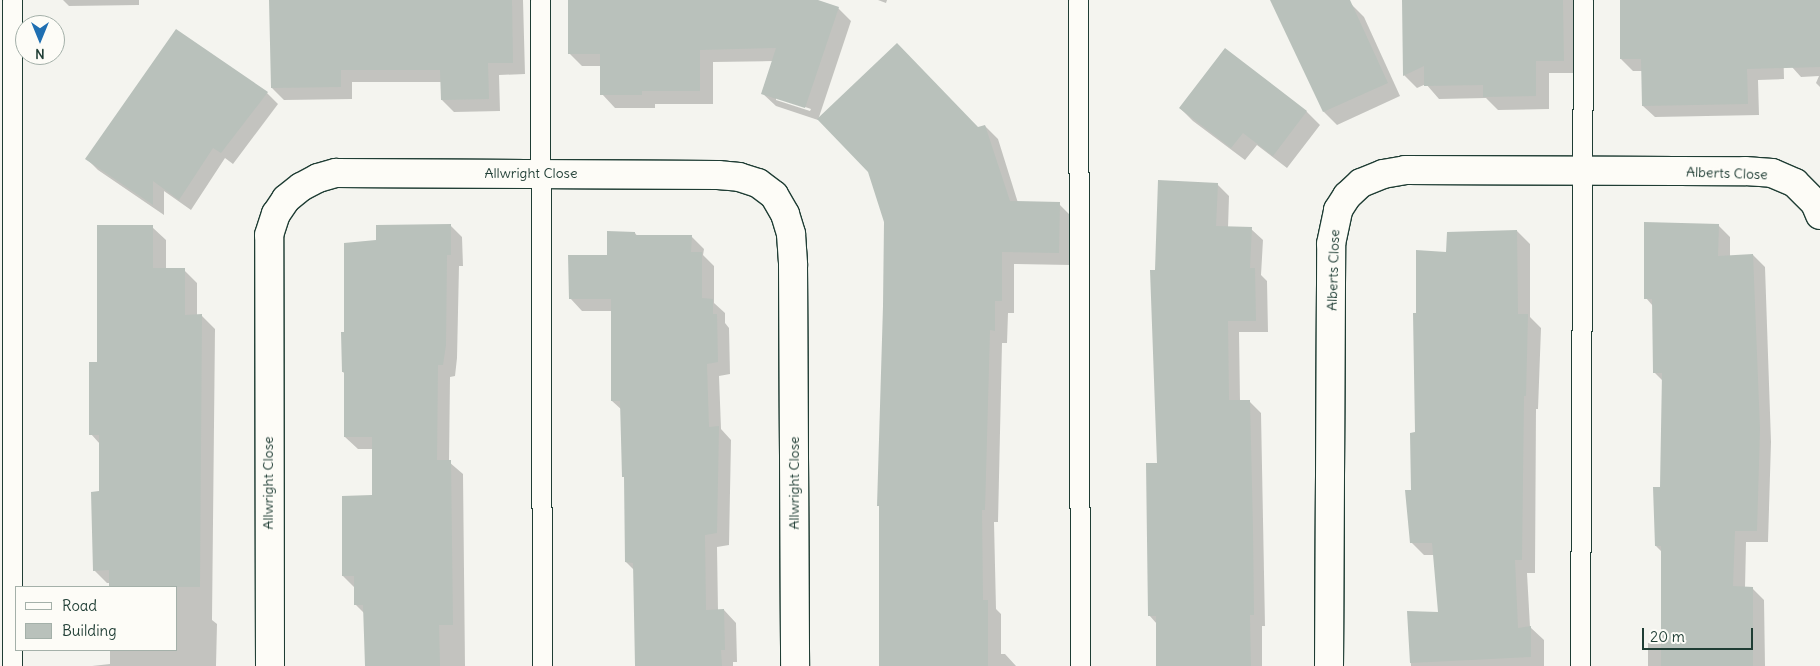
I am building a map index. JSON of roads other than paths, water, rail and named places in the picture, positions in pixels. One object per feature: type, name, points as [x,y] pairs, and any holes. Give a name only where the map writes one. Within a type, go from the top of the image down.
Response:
[{"type":"street","name":"Alberts Close","points":[[1329,666],[1331,244],[1338,210],[1347,196],[1361,183],[1383,174],[1405,170],[1772,173],[1795,183],[1814,203],[1820,215]]},
{"type":"street","name":"Allwright Close","points":[[270,666],[269,235],[276,214],[286,199],[301,187],[318,178],[336,173],[539,173],[739,177],[758,183],[774,195],[785,214],[791,234],[793,265],[795,666]]},
{"type":"lane","points":[[12,0],[12,666]]},
{"type":"lane","points":[[540,0],[539,173],[542,666]]},
{"type":"lane","points":[[1078,0],[1080,666]]},
{"type":"lane","points":[[1580,666],[1583,0]]}]
